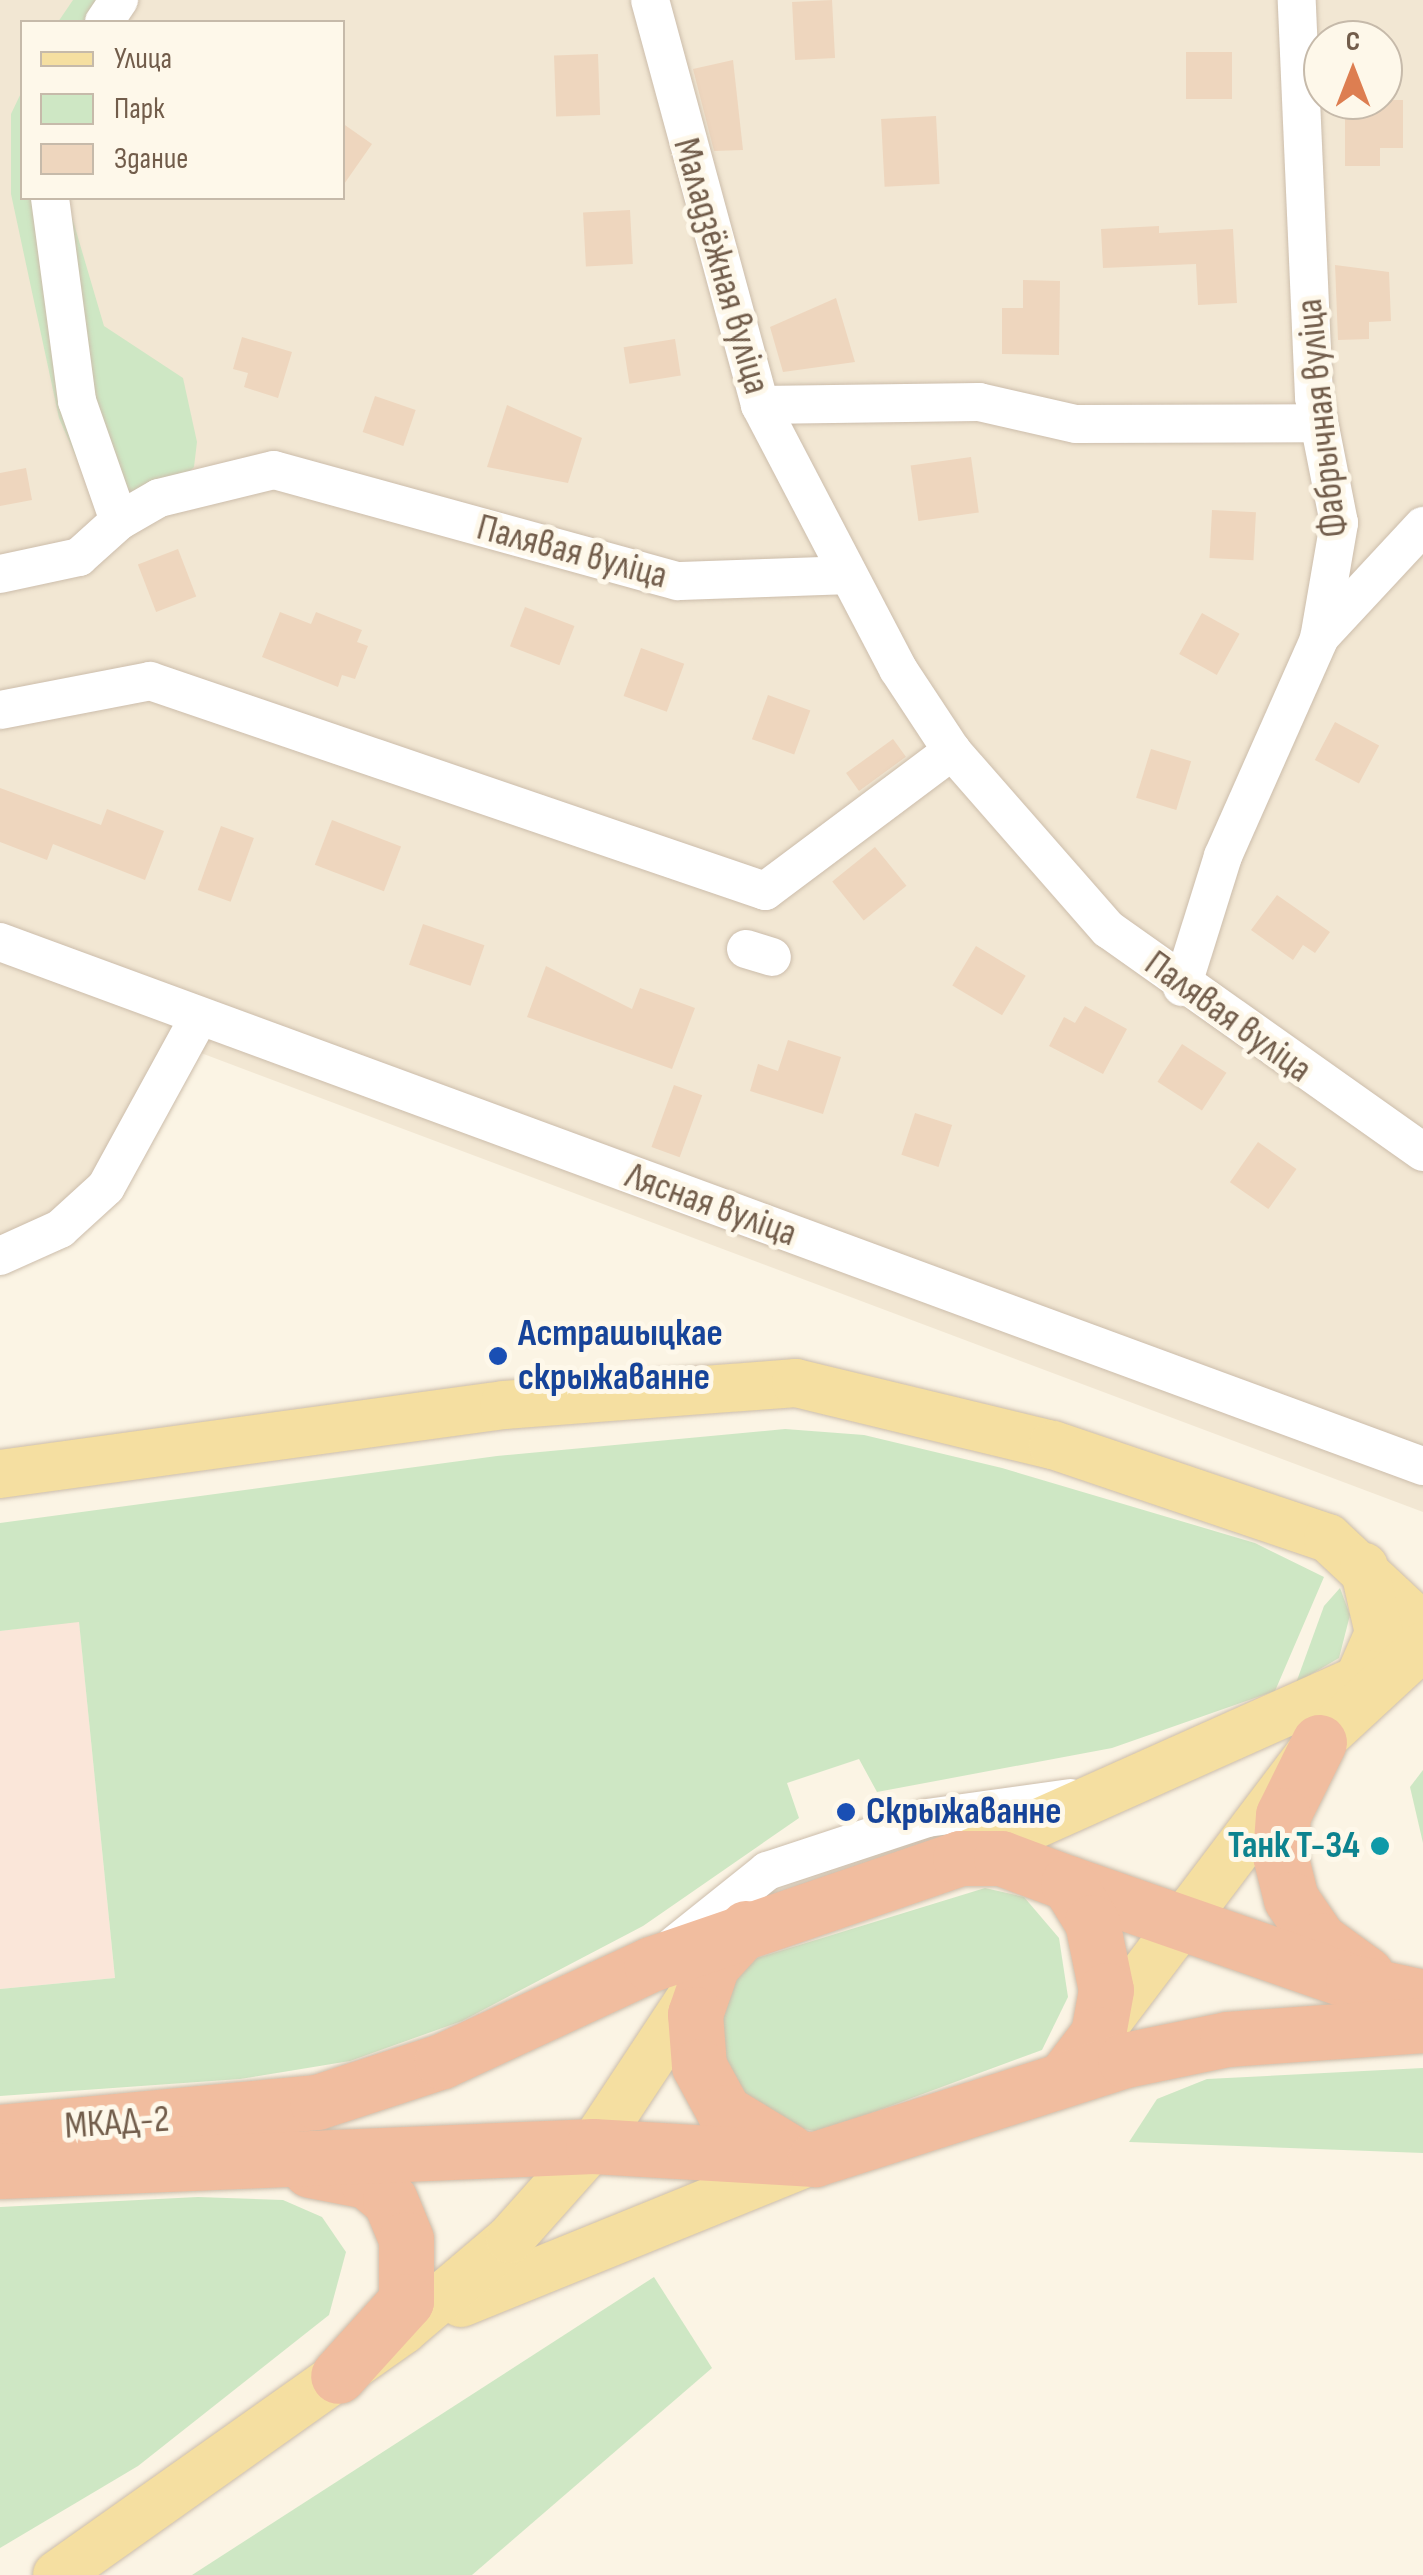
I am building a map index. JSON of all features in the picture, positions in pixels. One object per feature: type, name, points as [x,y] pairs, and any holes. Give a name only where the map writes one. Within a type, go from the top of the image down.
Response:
[{"type":"highway","points":[[1318,1742],[1283,1816],[1291,1900],[1320,1940],[1413,2005]]},
{"type":"highway","points":[[220,2137],[442,2061],[651,1964],[729,1947],[960,1858],[1001,1858],[1176,1924],[1413,2005]]},
{"type":"highway","points":[[1068,1883],[1104,1955],[1082,2055]]},
{"type":"highway","points":[[729,1947],[695,2014],[699,2066],[724,2112],[751,2134],[815,2159]]},
{"type":"highway","points":[[0,2171],[220,2137],[593,2146],[815,2159],[1082,2055],[1228,2039],[1413,2005]]},
{"type":"highway","name":"МКАД-2","points":[[0,2132],[220,2137]]},
{"type":"highway","points":[[220,2137],[341,2174],[390,2200],[406,2239],[406,2300],[338,2376]]},
{"type":"main road","points":[[0,1474],[504,1405],[796,1383],[1071,1450],[1328,1538],[1364,1567],[1417,1644]]},
{"type":"main road","points":[[1358,1681],[1379,1634],[1364,1567]]},
{"type":"main road","points":[[960,1858],[1358,1681],[1417,1644]]},
{"type":"main road","points":[[1082,2055],[1176,1924],[1318,1742],[1417,1644]]},
{"type":"main road","points":[[57,2575],[403,2330],[510,2239],[593,2146],[729,1947]]},
{"type":"main road","points":[[403,2330],[815,2159]]},
{"type":"street","name":"Маладзёжная вуліца","points":[[650,0],[760,404],[846,575]]},
{"type":"street","name":"Фабрычная вуліца","points":[[1182,987],[1223,856],[1318,639],[1340,523],[1318,423],[1297,0]]},
{"type":"street","points":[[0,574],[79,557],[119,521],[77,402],[50,200]]},
{"type":"street","points":[[760,404],[978,402],[1076,424],[1318,423]]},
{"type":"street","name":"Палявая вуліца","points":[[119,521],[173,494],[274,470],[641,574],[732,584],[846,575],[952,752],[1061,884],[1182,987],[1423,1152]]},
{"type":"street","points":[[1318,639],[1423,526]]},
{"type":"street","points":[[0,710],[150,682],[765,891],[952,752]]},
{"type":"street","name":"Лясная вуліца","points":[[0,942],[1423,1466]]},
{"type":"street","points":[[0,1256],[60,1229],[106,1187],[199,1018]]},
{"type":"street","points":[[651,1964],[768,1871],[927,1818],[1118,1791]]},
{"type":"shaded area","points":[[0,0],[1423,0],[1423,1512],[201,1053],[113,1202],[0,1269]]},
{"type":"shaded area","points":[[79,1621],[115,1978],[0,1989],[0,1631]]},
{"type":"green space","points":[[73,0],[106,0],[91,20],[59,20]]},
{"type":"green space","points":[[20,95],[20,200],[37,200],[86,480],[59,418],[11,194],[11,114]]},
{"type":"green space","points":[[69,207],[104,326],[183,378],[197,442],[194,467],[178,484],[128,496],[87,378]]},
{"type":"green space","points":[[785,1429],[864,1435],[1002,1468],[1255,1543],[1324,1577],[1275,1691],[1112,1748],[877,1792],[859,1759],[787,1783],[799,1818],[643,1926],[462,2021],[350,2061],[240,2079],[0,2096],[0,1989],[115,1978],[79,1622],[0,1631],[0,1523],[497,1456]]},
{"type":"green space","points":[[1340,1588],[1350,1615],[1339,1658],[1296,1683],[1324,1606]]},
{"type":"green space","points":[[1423,1770],[1423,1843],[1410,1787]]},
{"type":"green space","points":[[985,1888],[1024,1897],[1059,1938],[1068,1997],[1042,2050],[820,2132],[761,2121],[714,2051],[721,1997],[738,1976],[757,1958]]},
{"type":"green space","points":[[1423,2068],[1423,2153],[1129,2142],[1157,2099],[1207,2079]]},
{"type":"green space","points":[[198,2197],[283,2200],[322,2217],[346,2252],[329,2315],[138,2466],[0,2548],[0,2207]]},
{"type":"green space","points":[[654,2277],[712,2368],[472,2575],[192,2575]]},
{"type":"building","points":[[832,0],[835,58],[795,60],[792,2]]},
{"type":"building","points":[[1186,52],[1232,52],[1232,99],[1186,99]]},
{"type":"building","points":[[598,54],[600,115],[556,116],[554,56]]},
{"type":"building","points":[[733,60],[743,150],[714,151],[693,69]]},
{"type":"building","points":[[936,116],[940,184],[885,187],[881,119]]},
{"type":"building","points":[[1345,120],[1403,120],[1403,148],[1380,148],[1380,166],[1345,166]]},
{"type":"building","points":[[345,125],[372,144],[345,183]]},
{"type":"building","points":[[630,210],[633,264],[586,266],[583,212]]},
{"type":"building","points":[[1159,226],[1159,233],[1233,229],[1237,303],[1198,305],[1196,264],[1103,268],[1101,229]]},
{"type":"building","points":[[1335,265],[1389,272],[1391,321],[1369,322],[1369,339],[1338,340]]},
{"type":"building","points":[[1023,280],[1060,281],[1059,355],[1002,354],[1002,308],[1023,308]]},
{"type":"building","points":[[836,298],[855,362],[783,372],[770,327]]},
{"type":"building","points":[[242,337],[292,352],[278,398],[244,387],[248,373],[233,369]]},
{"type":"building","points":[[675,339],[681,376],[629,384],[624,347]]},
{"type":"building","points":[[375,396],[416,410],[403,446],[363,432]]},
{"type":"building","points":[[507,405],[582,438],[568,483],[487,467]]},
{"type":"building","points":[[971,457],[979,512],[918,521],[911,465]]},
{"type":"building","points":[[26,468],[32,500],[0,506],[0,473]]},
{"type":"building","points":[[1212,510],[1256,512],[1253,560],[1209,558]]},
{"type":"building","points":[[178,549],[196,597],[156,612],[138,564]]},
{"type":"building","points":[[525,607],[574,626],[559,665],[510,646]]},
{"type":"building","points":[[280,612],[311,624],[316,612],[362,630],[357,642],[368,646],[355,679],[342,675],[338,687],[262,657]]},
{"type":"building","points":[[1202,613],[1240,634],[1217,675],[1179,654]]},
{"type":"building","points":[[641,648],[684,664],[667,712],[624,696]]},
{"type":"building","points":[[768,695],[810,710],[794,755],[752,739]]},
{"type":"building","points":[[1335,722],[1379,745],[1359,783],[1315,760]]},
{"type":"building","points":[[893,739],[906,757],[859,791],[846,773]]},
{"type":"building","points":[[1151,749],[1191,761],[1176,810],[1136,798]]},
{"type":"building","points":[[0,788],[101,825],[107,809],[164,831],[145,880],[53,844],[47,860],[0,842]]},
{"type":"building","points":[[332,820],[401,847],[384,891],[315,865]]},
{"type":"building","points":[[221,826],[254,838],[231,902],[198,890]]},
{"type":"building","points":[[875,847],[906,886],[864,920],[832,882]]},
{"type":"building","points":[[1277,895],[1330,932],[1315,953],[1303,945],[1293,960],[1251,930]]},
{"type":"building","points":[[423,924],[484,945],[470,986],[409,965]]},
{"type":"building","points":[[976,946],[1026,976],[1002,1015],[952,985]]},
{"type":"building","points":[[546,966],[632,1009],[640,988],[695,1008],[672,1069],[527,1017]]},
{"type":"building","points":[[1085,1006],[1127,1029],[1103,1074],[1049,1046],[1064,1017],[1075,1023]]},
{"type":"building","points":[[788,1040],[841,1057],[823,1114],[750,1091],[758,1064],[778,1071]]},
{"type":"building","points":[[1182,1044],[1226,1073],[1202,1111],[1157,1082]]},
{"type":"building","points":[[674,1085],[702,1095],[680,1157],[651,1147]]},
{"type":"building","points":[[915,1113],[952,1125],[938,1167],[901,1155]]},
{"type":"building","points":[[1258,1142],[1297,1169],[1268,1209],[1230,1182]]},
{"type":"place","name":"Астрашыцкае скрыжаванне","points":[[498,1356]]},
{"type":"place","name":"Скрыжаванне","points":[[846,1812]]},
{"type":"place","name":"Танк Т-34","points":[[1380,1846]]}]
